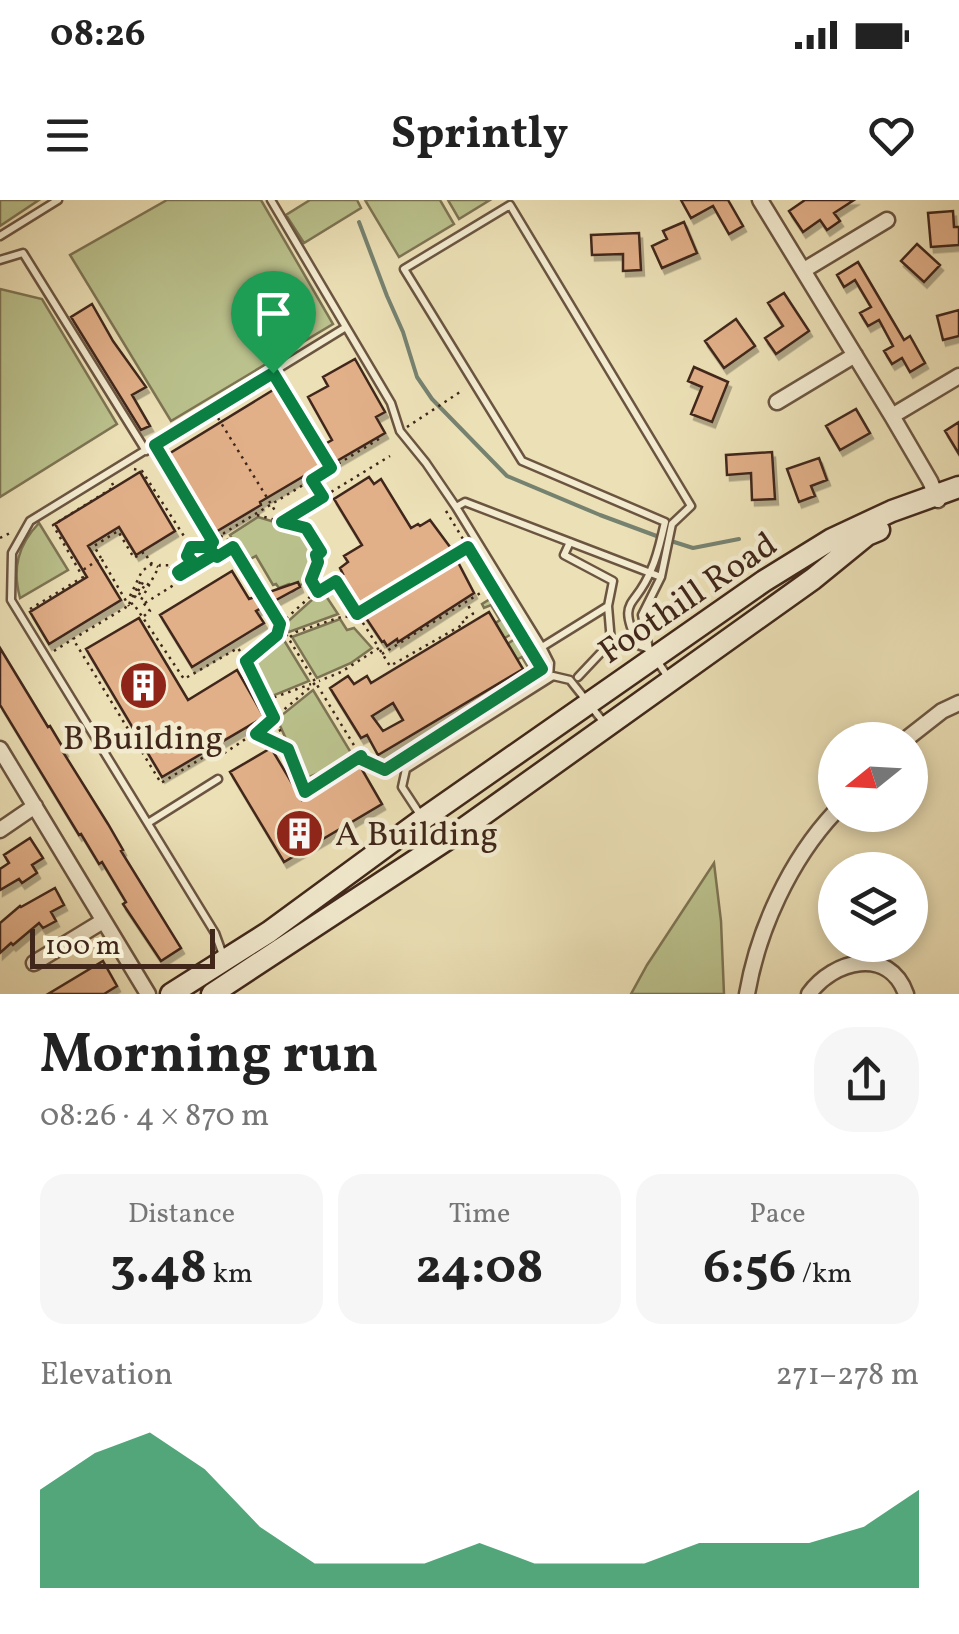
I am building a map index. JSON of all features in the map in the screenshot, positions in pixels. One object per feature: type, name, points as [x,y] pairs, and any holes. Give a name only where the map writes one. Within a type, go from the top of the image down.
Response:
[{"type":"main road","name":"Foothill Road","points":[[212,994],[435,848],[813,579],[867,535],[944,499],[959,487]]},
{"type":"main road","name":"Foothill Road","points":[[171,994],[269,932],[589,703],[652,653],[764,581],[832,539],[944,499]]},
{"type":"street","points":[[760,200],[944,499]]},
{"type":"street","points":[[804,270],[887,220]]},
{"type":"street","points":[[777,402],[855,356]]},
{"type":"street","points":[[892,416],[959,376]]},
{"type":"street","points":[[928,723],[959,704]]},
{"type":"street","points":[[0,750],[148,994]]},
{"type":"street","points":[[0,830],[34,806]]},
{"type":"street","points":[[748,994],[774,905],[819,832]]},
{"type":"street","points":[[34,963],[103,921]]},
{"type":"street","points":[[809,994],[817,983],[839,969],[876,962],[887,968],[906,994]]},
{"type":"lane","points":[[0,236],[58,200]]},
{"type":"lane","points":[[271,200],[391,403],[400,431],[456,507],[542,647],[550,663],[549,679]]},
{"type":"lane","points":[[652,653],[638,645],[627,614],[651,572],[665,522],[522,461],[404,269],[510,205],[691,506],[672,524],[661,577],[642,615],[652,653],[670,680]]},
{"type":"lane","points":[[0,260],[23,252],[146,450]]},
{"type":"lane","points":[[225,961],[216,933],[11,600],[12,553],[30,521],[346,328]]},
{"type":"lane","points":[[456,507],[465,502],[661,577]]},
{"type":"lane","points":[[570,542],[564,555],[613,581],[608,606],[611,642],[578,676]]},
{"type":"lane","points":[[542,647],[608,606]]},
{"type":"lane","points":[[435,848],[423,819],[402,787],[406,769],[553,676],[570,680],[606,725]]},
{"type":"lane","points":[[148,823],[218,780]]},
{"type":"path","points":[[273,373],[331,468]]},
{"type":"path","points":[[400,431],[460,392]]},
{"type":"path","points":[[212,410],[282,522]]},
{"type":"path","points":[[379,439],[224,533],[363,760],[385,770],[542,669],[446,511]]},
{"type":"path","points":[[155,445],[216,555]]},
{"type":"path","points":[[282,522],[390,456]]},
{"type":"path","points":[[127,472],[142,472],[191,547]]},
{"type":"path","points":[[312,480],[323,497]]},
{"type":"path","points":[[27,611],[83,577],[52,525],[114,486],[111,482]]},
{"type":"path","points":[[256,514],[306,528],[321,552],[316,555],[318,562],[311,580],[318,592]]},
{"type":"path","points":[[129,606],[94,546],[118,531],[134,558],[144,552],[158,567]]},
{"type":"path","points":[[191,547],[212,544],[226,535]]},
{"type":"path","points":[[142,617],[150,611],[141,600],[160,564],[183,561],[191,547]]},
{"type":"path","points":[[187,556],[193,562],[178,572],[180,575],[233,547]]},
{"type":"path","points":[[357,614],[468,547]]},
{"type":"path","points":[[144,604],[216,555]]},
{"type":"path","points":[[80,572],[101,558]]},
{"type":"path","points":[[129,606],[129,596],[142,572],[152,564]]},
{"type":"path","points":[[169,565],[179,582]]},
{"type":"path","points":[[131,597],[141,580],[134,597],[146,583],[149,585]]},
{"type":"path","points":[[246,661],[277,635],[280,624],[336,581],[390,666],[464,624],[462,620],[473,614],[466,602]]},
{"type":"path","points":[[382,654],[492,587]]},
{"type":"path","points":[[53,652],[133,603],[184,680],[238,648],[274,718],[305,792],[361,756]]},
{"type":"path","points":[[344,616],[350,604]]},
{"type":"path","points":[[288,638],[344,616],[361,620]]},
{"type":"path","points":[[73,639],[161,782],[217,749],[221,755],[256,734],[316,682]]},
{"type":"path","points":[[266,701],[341,672],[379,648]]},
{"type":"path","points":[[256,734],[288,749]]},
{"type":"green space","points":[[0,200],[39,200],[0,226]]},
{"type":"green space","points":[[167,200],[261,200],[333,324],[171,421],[70,255]]},
{"type":"green space","points":[[310,200],[357,200],[361,208],[304,243],[286,215]]},
{"type":"green space","points":[[365,200],[440,200],[454,224],[399,257]]},
{"type":"green space","points":[[448,200],[490,200],[459,219]]},
{"type":"green space","points":[[0,289],[42,299],[117,424],[0,497]]},
{"type":"green space","points":[[258,517],[298,529],[315,555],[309,576],[293,591],[289,584],[279,588],[273,585],[256,556],[243,558],[230,535]]},
{"type":"green space","points":[[39,523],[68,570],[20,598],[19,558]]},
{"type":"green space","points":[[324,593],[338,614],[289,632],[285,624]]},
{"type":"green space","points":[[495,596],[518,630],[500,641],[491,626],[500,620],[491,605],[484,608],[482,604]]},
{"type":"green space","points":[[340,619],[347,630],[354,628],[372,648],[351,663],[317,678],[292,637]]},
{"type":"green space","points":[[521,635],[539,666],[527,678],[531,672],[522,657],[514,661],[504,646]]},
{"type":"green space","points":[[282,637],[309,681],[270,697],[254,660]]},
{"type":"green space","points":[[313,690],[353,756],[304,779],[277,719]]},
{"type":"green space","points":[[714,863],[724,994],[631,994],[647,965]]},
{"type":"building","points":[[681,200],[728,200],[743,226],[729,234],[713,206],[691,218]]},
{"type":"building","points":[[805,200],[854,200],[834,213],[840,221],[827,230],[820,220],[803,232],[789,211]]},
{"type":"building","points":[[953,211],[954,227],[959,227],[959,245],[931,247],[928,213]]},
{"type":"building","points":[[684,222],[697,253],[662,268],[652,246],[667,239],[663,231]]},
{"type":"building","points":[[639,233],[641,270],[623,271],[623,254],[592,255],[591,235]]},
{"type":"building","points":[[917,244],[940,265],[924,282],[901,261]]},
{"type":"building","points":[[858,262],[904,340],[910,336],[925,363],[910,372],[902,358],[892,364],[884,351],[893,346],[879,320],[868,326],[860,313],[871,307],[855,280],[844,287],[837,275]]},
{"type":"building","points":[[784,293],[809,331],[776,354],[765,338],[783,326],[768,303]]},
{"type":"building","points":[[92,304],[146,387],[132,395],[150,426],[141,430],[71,317]]},
{"type":"building","points":[[959,310],[959,336],[943,340],[937,316]]},
{"type":"building","points":[[736,319],[755,346],[724,368],[705,341]]},
{"type":"building","points":[[355,359],[385,412],[376,417],[385,433],[335,462],[333,459],[214,533],[167,455],[278,387],[314,450],[332,440],[308,397],[328,386],[323,377]]},
{"type":"building","points":[[694,367],[728,382],[712,422],[691,414],[702,387],[688,381]]},
{"type":"building","points":[[856,409],[870,433],[840,450],[826,426]]},
{"type":"building","points":[[959,422],[959,454],[945,431]]},
{"type":"building","points":[[772,452],[775,499],[752,500],[751,473],[727,475],[726,455]]},
{"type":"building","points":[[819,458],[827,480],[811,486],[815,496],[799,502],[787,469]]},
{"type":"building","points":[[140,472],[175,531],[136,555],[119,527],[88,546],[121,600],[49,644],[30,612],[87,577],[55,524]]},
{"type":"building","points":[[369,477],[374,484],[381,479],[411,528],[430,520],[450,547],[474,593],[387,646],[338,576],[343,574],[340,568],[348,562],[344,556],[362,545],[334,499]]},
{"type":"building","points":[[232,571],[249,599],[298,582],[300,587],[256,611],[264,623],[192,667],[160,615]]},
{"type":"building","points":[[489,612],[523,669],[378,755],[367,735],[361,738],[330,688],[348,676],[354,684],[367,676],[371,683]],"holes":[[[393,703],[403,720],[383,731],[372,716]]]},
{"type":"building","name":"B Building","points":[[139,618],[188,700],[237,670],[264,717],[162,777],[86,649]]},
{"type":"building","points":[[0,648],[181,948],[161,961],[0,705]]},
{"type":"building","name":"A Building","points":[[271,748],[302,800],[360,766],[382,804],[284,862],[230,772]]},
{"type":"building","points":[[30,838],[43,858],[32,865],[37,873],[0,890],[0,869],[9,863],[4,855]]},
{"type":"building","points":[[55,888],[64,905],[51,912],[56,921],[43,928],[39,923],[0,953],[0,923],[20,906]]},
{"type":"building","points":[[103,961],[117,986],[104,994],[48,994]]},
{"type":"waterway","points":[[359,222],[417,377],[432,399],[507,476],[662,538]]},
{"type":"waterway","points":[[671,541],[693,548],[739,539]]},
{"type":"place","name":"B Building","points":[[143,685]]},
{"type":"place","name":"A Building","points":[[300,833]]},
{"type":"route","points":[[273,373],[331,468],[312,480],[323,497],[282,522],[306,528],[321,552],[316,555],[318,562],[311,580],[318,592],[336,581],[357,614],[468,547],[542,669],[385,770],[361,756],[305,792],[288,749],[256,734],[274,718],[246,661],[277,635],[280,624],[233,547],[180,575],[178,572],[193,562],[187,556],[191,547],[211,547],[213,542],[155,445],[273,373]]}]
